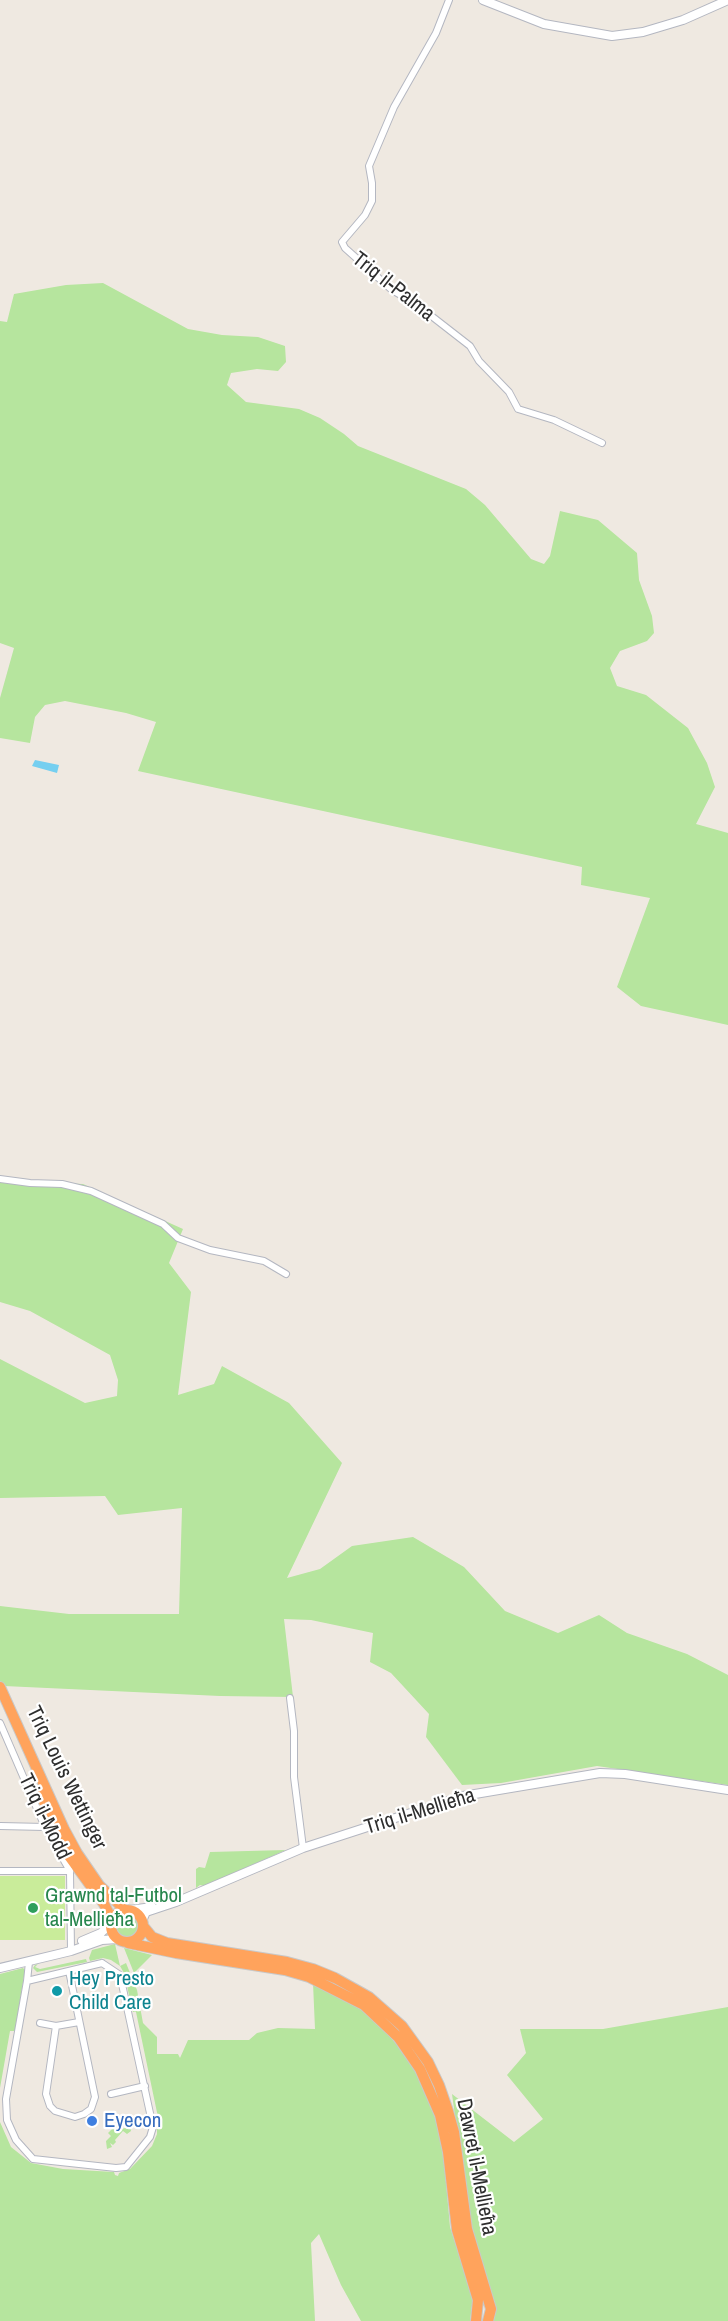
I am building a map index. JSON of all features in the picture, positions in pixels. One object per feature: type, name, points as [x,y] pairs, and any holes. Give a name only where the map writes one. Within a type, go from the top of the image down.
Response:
[{"type":"highway","name":"Triq Louis Wettinger","points":[[0,1687],[77,1853],[99,1885],[128,1910]]},
{"type":"highway","name":"Triq Louis Wettinger","points":[[0,1703],[69,1856],[104,1904],[112,1922]]},
{"type":"highway","points":[[128,1910],[135,1912],[143,1923],[139,1938],[123,1941],[113,1934],[112,1922],[116,1915],[128,1910]]},
{"type":"highway","name":"Dawret il-Mellieħa","points":[[143,1923],[152,1936],[167,1943],[287,1962],[314,1969],[369,1997],[402,2026],[428,2062],[448,2111],[454,2132],[467,2229],[491,2309],[488,2321]]},
{"type":"highway","name":"Dawret il-Mellieħa","points":[[123,1941],[176,1953],[285,1970],[309,1977],[364,2005],[398,2037],[420,2069],[440,2115],[448,2152],[457,2230],[478,2300],[476,2321]]},
{"type":"main road","points":[[483,0],[544,24],[612,36],[643,32],[683,20],[728,0]]},
{"type":"main road","name":"Triq il-Mellieħa","points":[[143,1923],[146,1912],[184,1899],[303,1848],[446,1800],[600,1773],[625,1774],[728,1790]]},
{"type":"main road","name":"Triq il-Mellieħa","points":[[128,1910],[158,1907]]},
{"type":"main road","points":[[70,1951],[78,1943],[106,1930],[112,1922]]},
{"type":"main road","points":[[0,1968],[70,1951],[102,1940],[123,1941]]},
{"type":"street","name":"Triq il-Palma","points":[[449,0],[436,33],[394,107],[369,166],[372,201],[365,216],[342,242],[345,248],[392,290],[416,304],[471,346],[479,361],[509,392],[518,409],[554,420],[602,443]]},
{"type":"street","points":[[0,1179],[62,1184],[91,1191],[163,1224],[178,1238],[210,1250],[264,1261],[286,1274]]},
{"type":"street","points":[[290,1698],[294,1731],[294,1777],[303,1848]]},
{"type":"street","name":"Triq il-Modd","points":[[0,1723],[45,1827],[70,1871],[70,1951]]},
{"type":"street","points":[[0,1826],[45,1827]]},
{"type":"street","points":[[0,1871],[70,1871]]},
{"type":"street","points":[[27,1981],[102,1963],[120,1975],[153,2127],[150,2137],[126,2167],[116,2168],[33,2158],[16,2140],[8,2120],[6,2099],[29,1962]]},
{"type":"street","points":[[56,2026],[46,2094],[50,2106],[55,2111],[75,2117],[91,2109],[95,2097],[69,1971]]},
{"type":"street","points":[[40,2023],[56,2026],[79,2022]]},
{"type":"street","points":[[111,2094],[145,2086]]},
{"type":"green space","points":[[103,283],[188,329],[222,335],[258,337],[285,346],[286,362],[278,371],[257,369],[231,373],[227,385],[246,402],[299,409],[320,418],[358,446],[466,489],[485,505],[531,559],[544,564],[550,556],[560,511],[598,520],[637,553],[639,580],[652,616],[654,633],[647,641],[620,651],[610,668],[617,686],[646,695],[688,728],[707,763],[715,787],[696,824],[728,833],[728,1025],[641,1006],[617,987],[650,898],[581,885],[582,867],[138,771],[156,722],[126,713],[65,701],[45,705],[35,717],[30,743],[0,738],[0,698],[14,648],[0,643],[0,321],[7,322],[14,294],[66,285]]},
{"type":"green space","points":[[0,1181],[83,1184],[183,1229],[169,1263],[191,1292],[178,1395],[214,1384],[222,1366],[289,1403],[342,1463],[287,1578],[320,1569],[352,1546],[413,1537],[464,1567],[505,1611],[558,1633],[599,1615],[627,1633],[687,1654],[728,1675],[728,1785],[597,1766],[501,1783],[462,1785],[426,1737],[429,1714],[391,1673],[370,1662],[373,1633],[311,1620],[284,1619],[293,1697],[4,1686],[0,1681],[0,1606],[69,1614],[179,1614],[182,1508],[118,1515],[105,1496],[0,1498],[0,1359],[85,1403],[117,1396],[118,1380],[110,1355],[30,1311],[0,1302]]},
{"type":"green space","points":[[286,1850],[196,1888],[196,1869],[205,1868],[210,1852]]},
{"type":"green space","name":"Grawnd tal-Futbol tal-Mellieħa","points":[[0,1876],[65,1876],[65,1940],[0,1940]]},
{"type":"green space","points":[[128,1914],[137,1917],[140,1926],[137,1935],[128,1938],[119,1935],[116,1926],[119,1917]]},
{"type":"green space","points":[[115,1944],[120,1966],[103,1958],[90,1961],[92,1950]]},
{"type":"green space","points":[[124,1948],[152,1955],[134,1973]]},
{"type":"green space","points":[[86,1959],[87,1962],[37,1972],[33,1968],[38,1964],[35,1967],[40,1969]]},
{"type":"green space","points":[[126,1963],[137,1990],[143,2023],[157,2037],[157,2054],[178,2054],[180,2058],[188,2040],[249,2040],[257,2033],[278,2028],[315,2029],[313,1983],[370,2015],[400,2048],[427,2090],[442,2138],[450,2227],[473,2298],[470,2321],[361,2321],[341,2285],[319,2234],[311,2243],[315,2321],[0,2321],[0,2122],[11,2147],[31,2163],[63,2169],[114,2172],[118,2176],[119,2173],[130,2169],[152,2146],[157,2134],[157,2123],[159,2122],[136,2012],[133,2012],[124,1973],[120,1966]]},
{"type":"green space","points":[[23,1968],[25,1970],[15,2031],[10,2031],[0,2088],[0,1974]]},
{"type":"green space","points":[[728,2007],[728,2321],[487,2321],[481,2271],[467,2204],[452,2094],[514,2142],[543,2119],[507,2075],[526,2053],[520,2029],[603,2029]]},
{"type":"green space","points":[[117,2114],[120,2124],[118,2125],[121,2129],[130,2127],[131,2131],[127,2134],[123,2131],[113,2145],[110,2143],[112,2147],[107,2149],[106,2141],[111,2136],[108,2133],[117,2124],[109,2116]]},
{"type":"water","points":[[35,760],[59,765],[57,773],[32,766]]},
{"type":"place","name":"Grawnd tal-Futbol tal-Mellieħa","points":[[33,1908]]},
{"type":"place","name":"Hey Presto Child Care","points":[[57,1991]]},
{"type":"place","name":"Eyecon","points":[[92,2121]]}]
